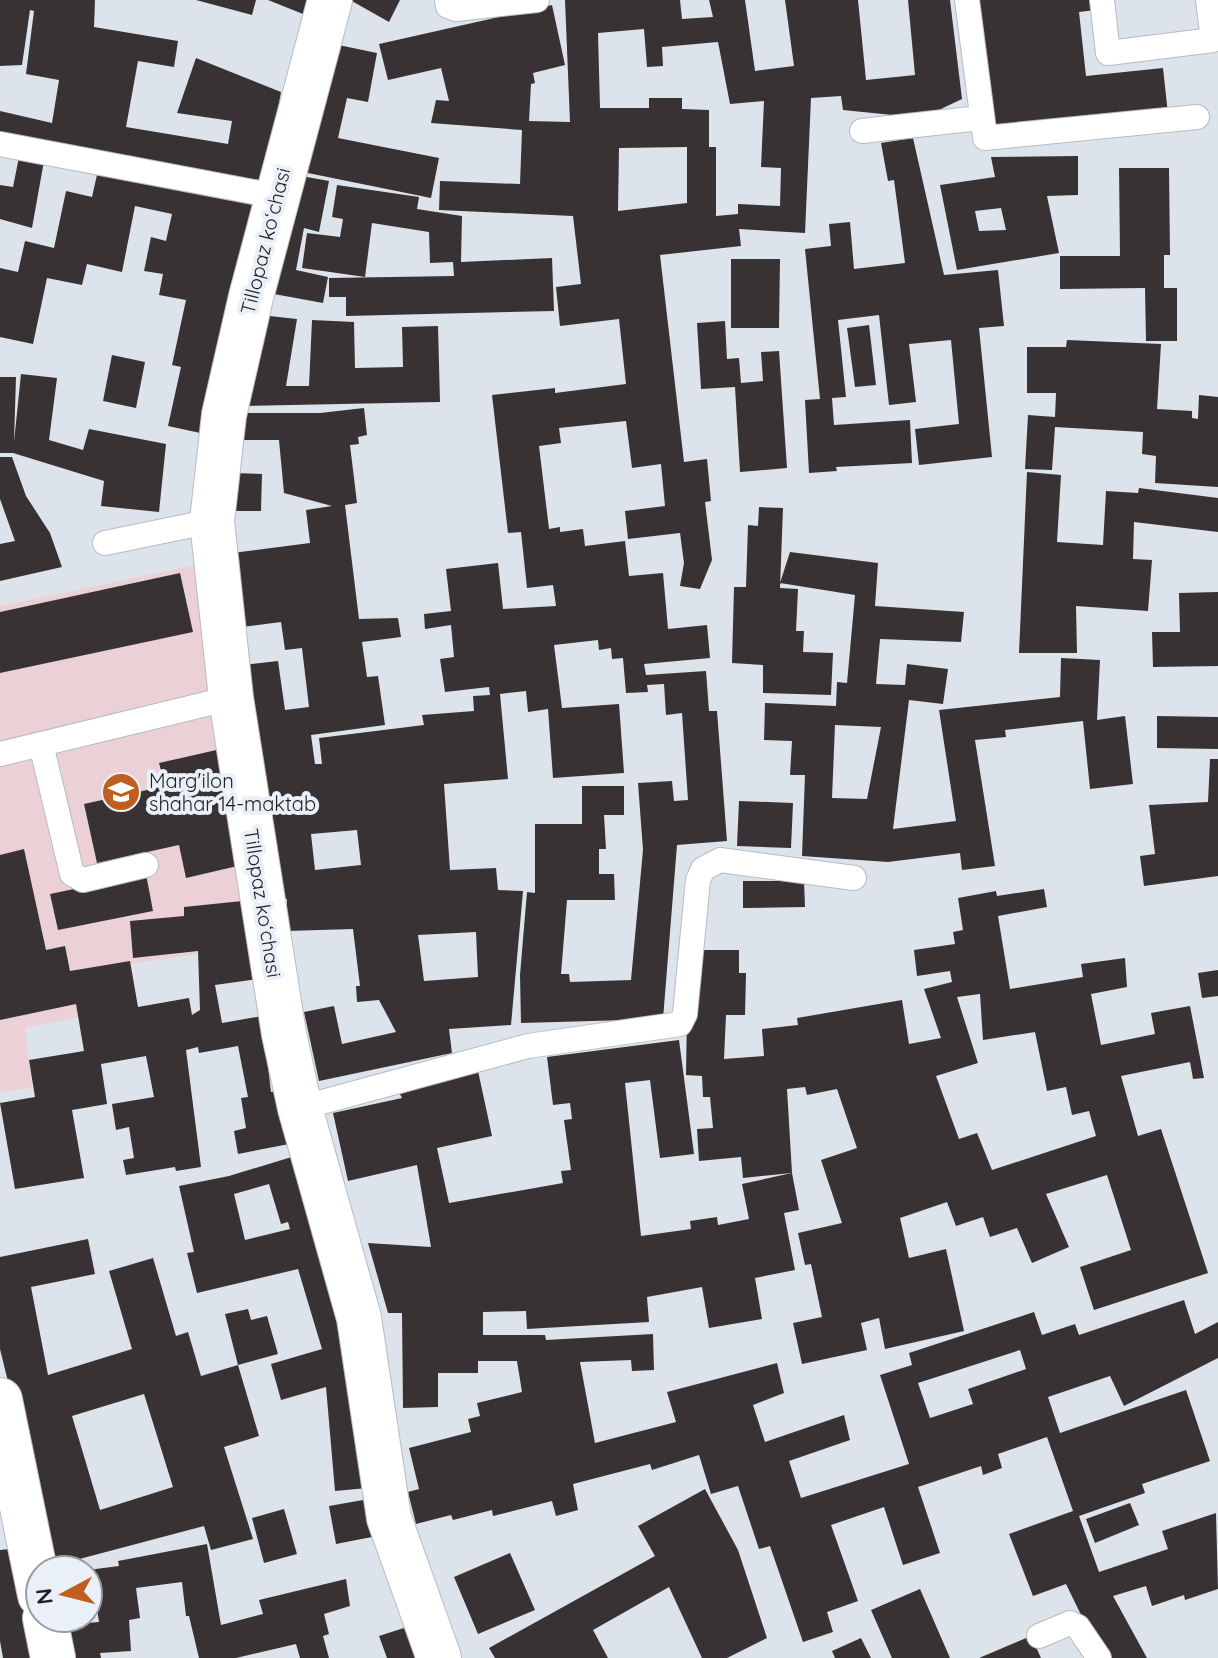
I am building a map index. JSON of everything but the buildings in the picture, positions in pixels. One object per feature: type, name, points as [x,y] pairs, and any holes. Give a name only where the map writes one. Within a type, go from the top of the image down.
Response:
[{"type":"street","name":"Tillopaz koʻchasi","points":[[330,0],[275,196],[224,415],[212,521],[231,698],[284,1034],[300,1108],[359,1318],[389,1518],[439,1658]]},
{"type":"street","points":[[0,1400],[32,1554]]},
{"type":"street","points":[[48,1634],[53,1658]]},
{"type":"lane","points":[[447,0],[448,6],[456,9],[537,0]]},
{"type":"lane","points":[[967,0],[982,131],[992,139],[1197,117]]},
{"type":"lane","points":[[1102,0],[1108,53],[1213,40],[1208,0]]},
{"type":"lane","points":[[862,131],[980,118]]},
{"type":"lane","points":[[0,144],[275,196]]},
{"type":"lane","points":[[105,543],[212,521]]},
{"type":"lane","points":[[0,754],[231,698]]},
{"type":"lane","points":[[41,744],[72,874],[83,880],[146,865]]},
{"type":"lane","points":[[300,1108],[528,1046],[680,1024],[685,1014],[698,880],[711,862],[720,860],[854,878]]},
{"type":"lane","points":[[1039,1636],[1070,1623],[1078,1627],[1099,1658]]},
{"type":"shaded area","name":"Marg'ilon shahar 14-maktab","points":[[201,564],[260,902],[193,913],[197,954],[82,971],[89,1015],[25,1028],[32,1088],[0,1092],[0,606]]},
{"type":"place","name":"Marg'ilon shahar 14-maktab","points":[[121,792]]}]
